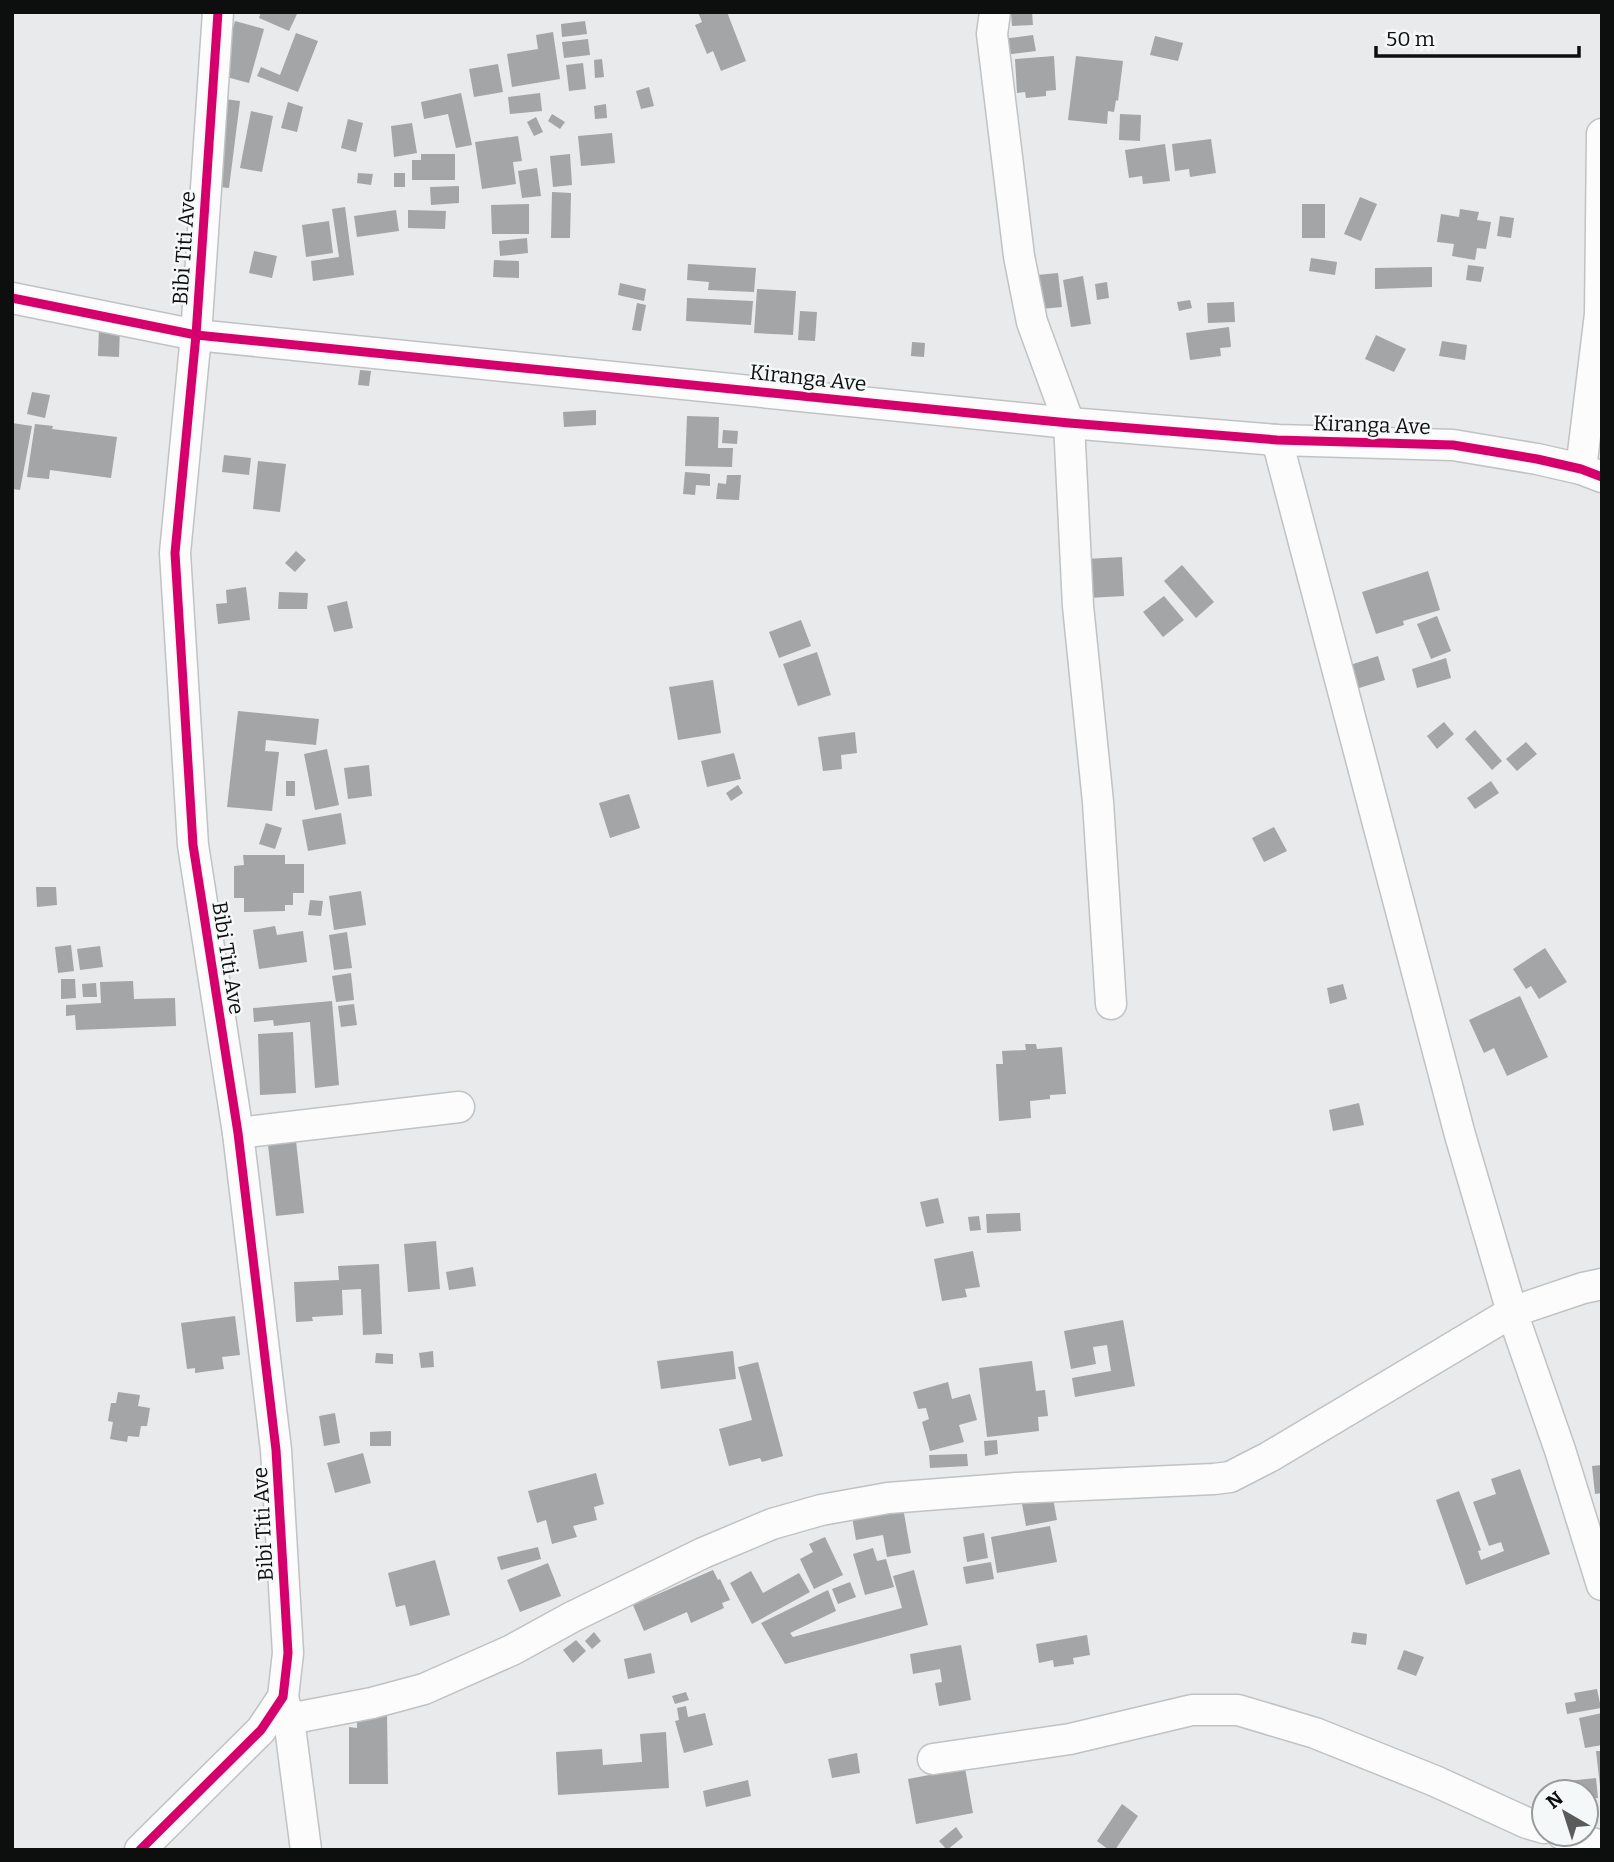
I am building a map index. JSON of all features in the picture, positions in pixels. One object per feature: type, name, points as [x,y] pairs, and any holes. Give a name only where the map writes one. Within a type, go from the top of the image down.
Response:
[{"type":"street","name":"Bibi Titi Ave","points":[[140,1850],[286,1708],[288,1653],[276,1450],[238,1133],[193,845],[176,553],[196,335],[218,12]]},
{"type":"street","points":[[995,12],[992,34],[1018,256],[1032,322],[1069,422],[1078,606],[1098,802],[1111,1004]]},
{"type":"street","points":[[1591,473],[1600,314],[1602,134]]},
{"type":"street","name":"Kiranga Ave","points":[[12,298],[196,335],[1069,422],[1277,440],[1453,445],[1591,473]]},
{"type":"street","points":[[1277,440],[1456,1123],[1511,1312],[1560,1450],[1602,1585]]},
{"type":"street","points":[[238,1133],[459,1107]]},
{"type":"street","points":[[306,1850],[286,1708],[372,1703],[424,1689],[512,1650],[572,1617],[703,1553],[772,1524],[821,1510],[888,1498],[1230,1477],[1269,1457],[1511,1312],[1602,1284]]},
{"type":"street","points":[[933,1759],[1070,1739],[1192,1710],[1238,1710],[1315,1733],[1435,1781],[1530,1824]]},
{"type":"building","points":[[261,12],[298,12],[289,31],[259,18]]},
{"type":"building","points":[[698,12],[727,12],[746,61],[721,71],[713,51],[707,54],[695,25],[702,22]]},
{"type":"building","points":[[1011,12],[1032,12],[1033,25],[1012,26]]},
{"type":"building","points":[[235,21],[264,29],[249,83],[219,75]]},
{"type":"building","points":[[585,21],[587,34],[562,37],[561,24]]},
{"type":"building","points":[[553,32],[560,79],[512,87],[507,54],[538,49],[536,35]]},
{"type":"building","points":[[296,33],[318,41],[298,92],[257,76],[261,67],[280,75]]},
{"type":"building","points":[[1033,35],[1036,51],[1004,55],[1002,39]]},
{"type":"building","points":[[1155,36],[1183,43],[1178,61],[1150,55]]},
{"type":"building","points":[[588,39],[590,55],[564,58],[562,42]]},
{"type":"building","points":[[1054,56],[1056,90],[1046,91],[1046,96],[1026,98],[1025,92],[1017,93],[1015,59]]},
{"type":"building","points":[[1076,56],[1123,61],[1118,101],[1116,100],[1114,112],[1108,111],[1107,124],[1068,120]]},
{"type":"building","points":[[602,59],[604,77],[595,78],[594,60]]},
{"type":"building","points":[[583,63],[586,89],[569,91],[566,65]]},
{"type":"building","points":[[498,64],[503,92],[474,97],[469,69]]},
{"type":"building","points":[[649,87],[654,106],[641,109],[636,91]]},
{"type":"building","points":[[461,93],[472,145],[456,148],[448,114],[424,119],[421,102]]},
{"type":"building","points":[[540,93],[542,111],[510,114],[508,97]]},
{"type":"building","points":[[217,98],[240,101],[229,188],[207,186]]},
{"type":"building","points":[[288,102],[303,107],[297,132],[281,128]]},
{"type":"building","points":[[606,104],[607,118],[595,119],[594,106]]},
{"type":"building","points":[[251,111],[273,116],[262,172],[240,168]]},
{"type":"building","points":[[552,114],[565,122],[560,129],[548,121]]},
{"type":"building","points":[[1120,114],[1141,115],[1140,141],[1119,140]]},
{"type":"building","points":[[536,117],[543,132],[534,136],[527,122]]},
{"type":"building","points":[[348,119],[363,123],[356,152],[341,148]]},
{"type":"building","points":[[412,123],[417,153],[394,157],[391,126]]},
{"type":"building","points":[[612,133],[615,163],[581,166],[578,136]]},
{"type":"building","points":[[518,136],[522,161],[513,162],[516,184],[482,189],[475,142]]},
{"type":"building","points":[[1211,139],[1216,173],[1190,177],[1189,169],[1175,171],[1172,144]]},
{"type":"building","points":[[1165,144],[1170,181],[1143,184],[1142,176],[1129,178],[1125,150]]},
{"type":"building","points":[[421,154],[455,154],[455,180],[412,180],[412,160],[421,160]]},
{"type":"building","points":[[570,154],[572,185],[553,187],[550,156]]},
{"type":"building","points":[[537,168],[541,196],[522,198],[518,171]]},
{"type":"building","points":[[358,173],[373,174],[371,185],[357,183]]},
{"type":"building","points":[[394,173],[405,173],[405,187],[394,187]]},
{"type":"building","points":[[459,186],[459,203],[431,205],[430,187]]},
{"type":"building","points":[[552,192],[571,193],[570,238],[551,238]]},
{"type":"building","points":[[1360,197],[1377,204],[1361,241],[1344,234]]},
{"type":"building","points":[[529,204],[529,234],[492,234],[491,205]]},
{"type":"building","points":[[1302,204],[1325,204],[1325,238],[1302,238]]},
{"type":"building","points":[[345,207],[354,275],[313,281],[311,261],[339,257],[332,209]]},
{"type":"building","points":[[1460,209],[1479,212],[1477,220],[1491,222],[1486,249],[1477,248],[1475,260],[1452,256],[1454,244],[1437,242],[1441,214],[1459,217]]},
{"type":"building","points":[[396,210],[399,231],[357,237],[354,216]]},
{"type":"building","points":[[408,210],[446,211],[445,229],[408,228]]},
{"type":"building","points":[[1500,216],[1514,218],[1511,238],[1497,236]]},
{"type":"building","points":[[329,221],[333,253],[306,257],[302,225]]},
{"type":"building","points":[[527,238],[528,253],[500,256],[499,241]]},
{"type":"building","points":[[254,251],[277,256],[272,278],[249,273]]},
{"type":"building","points":[[1311,258],[1337,262],[1335,275],[1309,271]]},
{"type":"building","points":[[494,260],[519,261],[519,278],[493,277]]},
{"type":"building","points":[[688,264],[756,268],[754,292],[708,290],[709,282],[687,280]]},
{"type":"building","points":[[1468,265],[1484,267],[1481,282],[1466,280]]},
{"type":"building","points":[[1432,267],[1432,287],[1375,289],[1375,268]]},
{"type":"building","points":[[1058,273],[1062,307],[1041,309],[1037,275]]},
{"type":"building","points":[[1083,276],[1091,324],[1071,327],[1063,280]]},
{"type":"building","points":[[1107,282],[1109,298],[1097,300],[1095,284]]},
{"type":"building","points":[[620,283],[646,289],[644,301],[618,295]]},
{"type":"building","points":[[757,289],[796,291],[793,335],[754,333]]},
{"type":"building","points":[[687,298],[753,301],[751,325],[686,321]]},
{"type":"building","points":[[1190,300],[1192,308],[1179,311],[1177,302]]},
{"type":"building","points":[[1234,302],[1235,322],[1208,323],[1207,303]]},
{"type":"building","points":[[637,303],[646,305],[641,331],[632,330]]},
{"type":"building","points":[[800,311],[817,312],[815,341],[798,340]]},
{"type":"building","points":[[99,327],[120,327],[119,357],[98,356]]},
{"type":"building","points":[[1229,327],[1231,347],[1220,348],[1221,356],[1190,360],[1186,333]]},
{"type":"building","points":[[1376,335],[1406,349],[1394,372],[1365,359]]},
{"type":"building","points":[[1442,341],[1467,345],[1465,360],[1439,356]]},
{"type":"building","points":[[912,342],[925,343],[924,357],[911,356]]},
{"type":"building","points":[[360,370],[371,371],[369,386],[358,385]]},
{"type":"building","points":[[32,392],[50,395],[45,418],[27,414]]},
{"type":"building","points":[[596,410],[596,425],[564,427],[563,412]]},
{"type":"building","points":[[687,416],[719,417],[718,448],[733,448],[732,467],[685,466]]},
{"type":"building","points":[[12,423],[32,426],[20,490],[12,489]]},
{"type":"building","points":[[35,424],[53,426],[52,429],[117,437],[111,478],[50,470],[49,479],[27,477]]},
{"type":"building","points":[[723,430],[738,431],[737,444],[722,443]]},
{"type":"building","points":[[224,455],[251,458],[249,475],[222,472]]},
{"type":"building","points":[[258,461],[286,464],[280,512],[253,509]]},
{"type":"building","points":[[685,472],[710,474],[710,486],[696,485],[695,495],[683,494]]},
{"type":"building","points":[[727,475],[741,475],[739,500],[716,499],[718,483],[726,484]]},
{"type":"building","points":[[296,551],[306,560],[295,572],[285,563]]},
{"type":"building","points":[[1122,557],[1124,596],[1088,598],[1086,559]]},
{"type":"building","points":[[1182,565],[1214,602],[1196,618],[1164,581]]},
{"type":"building","points":[[1428,571],[1440,610],[1403,621],[1404,625],[1376,634],[1362,592]]},
{"type":"building","points":[[246,587],[250,620],[218,624],[216,604],[227,603],[226,590]]},
{"type":"building","points":[[279,592],[308,593],[307,609],[278,609]]},
{"type":"building","points":[[1164,596],[1184,620],[1163,637],[1143,612]]},
{"type":"building","points":[[347,601],[353,628],[334,632],[327,606]]},
{"type":"building","points":[[1437,616],[1451,651],[1431,659],[1417,624]]},
{"type":"building","points":[[801,620],[811,646],[779,658],[769,632]]},
{"type":"building","points":[[817,652],[831,695],[798,706],[783,664]]},
{"type":"building","points":[[1378,656],[1385,680],[1356,689],[1350,665]]},
{"type":"building","points":[[1446,658],[1451,678],[1417,688],[1412,669]]},
{"type":"building","points":[[713,680],[721,733],[678,740],[669,687]]},
{"type":"building","points":[[238,711],[319,719],[316,745],[266,740],[265,751],[279,752],[272,811],[227,807]]},
{"type":"building","points":[[1444,722],[1454,734],[1437,749],[1427,736]]},
{"type":"building","points":[[1475,730],[1502,761],[1492,770],[1465,739]]},
{"type":"building","points":[[855,732],[857,753],[841,755],[842,769],[823,771],[818,737]]},
{"type":"building","points":[[1526,742],[1537,754],[1517,771],[1506,759]]},
{"type":"building","points":[[327,749],[339,805],[315,810],[304,754]]},
{"type":"building","points":[[734,753],[741,779],[707,787],[701,761]]},
{"type":"building","points":[[369,765],[372,796],[348,799],[344,768]]},
{"type":"building","points":[[286,781],[295,781],[295,796],[286,796]]},
{"type":"building","points":[[1491,781],[1499,793],[1475,809],[1467,798]]},
{"type":"building","points":[[738,785],[743,793],[731,801],[726,793]]},
{"type":"building","points":[[629,794],[640,828],[610,838],[599,803]]},
{"type":"building","points":[[341,813],[346,844],[308,851],[302,820]]},
{"type":"building","points":[[266,823],[282,828],[275,849],[259,844]]},
{"type":"building","points":[[1274,827],[1287,851],[1264,862],[1252,838]]},
{"type":"building","points":[[243,855],[285,855],[285,864],[304,864],[304,893],[293,893],[293,905],[285,905],[285,911],[244,912],[244,898],[234,898],[234,866],[244,865]]},
{"type":"building","points":[[36,887],[56,887],[57,905],[37,907]]},
{"type":"building","points":[[361,891],[366,925],[334,930],[329,896]]},
{"type":"building","points":[[310,900],[323,901],[321,916],[308,915]]},
{"type":"building","points":[[275,926],[277,935],[303,931],[307,962],[259,969],[253,930]]},
{"type":"building","points":[[347,932],[352,968],[334,970],[329,935]]},
{"type":"building","points":[[71,945],[74,971],[58,973],[55,947]]},
{"type":"building","points":[[100,946],[103,967],[80,970],[77,949]]},
{"type":"building","points":[[1545,948],[1567,982],[1539,999],[1531,986],[1526,989],[1513,969]]},
{"type":"building","points":[[351,973],[354,1000],[336,1002],[332,976]]},
{"type":"building","points":[[61,979],[75,979],[76,998],[61,999]]},
{"type":"building","points":[[133,981],[134,999],[175,998],[176,1026],[76,1030],[75,1015],[66,1016],[66,1005],[101,1003],[100,982]]},
{"type":"building","points":[[96,983],[97,997],[83,997],[82,984]]},
{"type":"building","points":[[1343,984],[1347,999],[1330,1004],[1327,988]]},
{"type":"building","points":[[1520,996],[1548,1057],[1507,1076],[1494,1048],[1484,1053],[1469,1020]]},
{"type":"building","points":[[332,1001],[339,1085],[315,1088],[310,1022],[274,1026],[273,1020],[254,1022],[253,1008]]},
{"type":"building","points":[[354,1004],[357,1025],[341,1027],[338,1006]]},
{"type":"building","points":[[293,1032],[296,1093],[260,1095],[258,1034]]},
{"type":"building","points":[[1025,1044],[1036,1044],[1037,1049],[1062,1047],[1066,1094],[1030,1101],[1031,1118],[999,1121],[996,1064],[1003,1064],[1002,1051],[1026,1050]]},
{"type":"building","points":[[1359,1103],[1364,1125],[1333,1131],[1329,1110]]},
{"type":"building","points":[[296,1141],[304,1213],[276,1216],[268,1145]]},
{"type":"building","points":[[938,1198],[944,1223],[926,1227],[920,1202]]},
{"type":"building","points":[[1020,1213],[1021,1231],[987,1233],[986,1214]]},
{"type":"building","points":[[979,1216],[981,1230],[970,1231],[968,1217]]},
{"type":"building","points":[[436,1241],[440,1289],[408,1292],[404,1244]]},
{"type":"building","points":[[973,1251],[980,1287],[965,1289],[967,1297],[942,1301],[934,1259]]},
{"type":"building","points":[[379,1264],[382,1334],[363,1335],[361,1289],[342,1290],[343,1315],[312,1317],[313,1321],[296,1322],[294,1282],[339,1280],[338,1266]]},
{"type":"building","points":[[473,1267],[476,1286],[449,1290],[446,1272]]},
{"type":"building","points":[[235,1316],[240,1355],[222,1357],[224,1369],[195,1373],[195,1368],[187,1369],[181,1323]]},
{"type":"building","points":[[1123,1320],[1135,1386],[1075,1397],[1072,1378],[1111,1371],[1107,1345],[1093,1347],[1096,1364],[1071,1369],[1064,1331]]},
{"type":"building","points":[[433,1351],[434,1367],[421,1368],[419,1353]]},
{"type":"building","points":[[733,1351],[736,1379],[661,1389],[657,1361]]},
{"type":"building","points":[[376,1353],[393,1354],[393,1364],[375,1363]]},
{"type":"building","points":[[1032,1361],[1036,1391],[1045,1390],[1048,1416],[1038,1417],[1039,1431],[987,1437],[979,1368]]},
{"type":"building","points":[[758,1362],[783,1456],[762,1462],[760,1458],[729,1466],[719,1429],[752,1420],[738,1367]]},
{"type":"building","points":[[948,1382],[952,1399],[970,1394],[977,1420],[959,1425],[964,1442],[930,1451],[922,1422],[929,1419],[926,1408],[918,1409],[913,1392]]},
{"type":"building","points":[[118,1392],[140,1395],[138,1406],[150,1408],[147,1426],[141,1426],[139,1437],[128,1436],[127,1442],[110,1439],[113,1422],[108,1421],[111,1403],[116,1403]]},
{"type":"building","points":[[335,1413],[340,1443],[324,1446],[319,1416]]},
{"type":"building","points":[[391,1431],[391,1446],[370,1446],[370,1432]]},
{"type":"building","points":[[997,1440],[998,1454],[985,1456],[984,1441]]},
{"type":"building","points":[[363,1453],[371,1483],[335,1493],[327,1463]]},
{"type":"building","points":[[967,1454],[968,1466],[930,1468],[929,1455]]},
{"type":"building","points":[[1602,1465],[1602,1493],[1595,1494],[1592,1466]]},
{"type":"building","points":[[1520,1469],[1550,1554],[1466,1585],[1436,1500],[1459,1491],[1481,1550],[1478,1551],[1481,1560],[1504,1551],[1501,1542],[1489,1546],[1473,1502],[1496,1494],[1491,1479]]},
{"type":"building","points":[[596,1473],[604,1504],[594,1507],[597,1520],[573,1526],[577,1537],[552,1544],[546,1520],[537,1523],[528,1491]]},
{"type":"building","points":[[1052,1493],[1057,1520],[1026,1526],[1021,1498]]},
{"type":"building","points":[[902,1502],[911,1553],[887,1557],[883,1535],[856,1540],[851,1511]]},
{"type":"building","points":[[1050,1526],[1057,1562],[997,1573],[991,1537]]},
{"type":"building","points":[[984,1533],[988,1558],[967,1562],[963,1537]]},
{"type":"building","points":[[825,1537],[843,1575],[814,1589],[800,1559],[813,1552],[809,1544]]},
{"type":"building","points":[[538,1547],[541,1559],[501,1570],[497,1557]]},
{"type":"building","points":[[873,1548],[877,1561],[886,1559],[894,1587],[865,1595],[853,1554]]},
{"type":"building","points":[[435,1560],[450,1615],[410,1626],[405,1605],[396,1607],[388,1573]]},
{"type":"building","points":[[991,1562],[994,1579],[966,1584],[963,1567]]},
{"type":"building","points":[[548,1563],[561,1596],[520,1612],[507,1580]]},
{"type":"building","points":[[713,1570],[730,1600],[722,1603],[724,1608],[691,1623],[687,1612],[644,1631],[633,1605]]},
{"type":"building","points":[[914,1570],[928,1625],[785,1664],[761,1623],[828,1590],[836,1611],[790,1633],[793,1637],[902,1608],[893,1576]]},
{"type":"building","points":[[751,1571],[763,1593],[799,1573],[810,1592],[752,1624],[730,1583]]},
{"type":"building","points":[[850,1582],[856,1597],[838,1604],[832,1589]]},
{"type":"building","points":[[594,1632],[601,1641],[592,1649],[585,1641]]},
{"type":"building","points":[[1353,1632],[1367,1634],[1366,1645],[1351,1643]]},
{"type":"building","points":[[1087,1635],[1090,1655],[1073,1658],[1074,1664],[1054,1667],[1053,1660],[1039,1663],[1036,1644]]},
{"type":"building","points":[[576,1640],[586,1651],[573,1663],[563,1650]]},
{"type":"building","points":[[961,1645],[971,1700],[939,1706],[935,1683],[942,1682],[940,1669],[913,1674],[910,1654]]},
{"type":"building","points":[[1404,1650],[1424,1657],[1416,1676],[1397,1669]]},
{"type":"building","points":[[651,1653],[655,1673],[628,1679],[624,1659]]},
{"type":"building","points":[[1597,1689],[1601,1708],[1567,1714],[1565,1703],[1576,1701],[1574,1693]]},
{"type":"building","points":[[686,1692],[689,1700],[675,1704],[672,1696]]},
{"type":"building","points":[[686,1706],[688,1717],[705,1713],[713,1745],[684,1753],[675,1721],[679,1720],[677,1708]]},
{"type":"building","points":[[1602,1713],[1602,1745],[1585,1748],[1579,1718]]},
{"type":"building","points":[[357,1714],[387,1714],[388,1784],[349,1784],[349,1727],[357,1728]]},
{"type":"building","points":[[666,1732],[669,1788],[558,1795],[556,1752],[602,1749],[603,1765],[642,1762],[640,1734]]},
{"type":"building","points":[[1596,1751],[1602,1751],[1602,1786]]},
{"type":"building","points":[[857,1753],[860,1773],[832,1778],[828,1759]]},
{"type":"building","points":[[964,1762],[973,1813],[916,1824],[908,1779],[940,1773]]},
{"type":"building","points":[[748,1780],[751,1796],[706,1807],[703,1791]]},
{"type":"building","points":[[1122,1804],[1138,1816],[1115,1850],[1109,1850],[1097,1841]]},
{"type":"building","points":[[956,1827],[963,1837],[947,1850],[939,1841]]},
{"type":"cycle path","points":[[140,1850],[261,1730],[283,1697],[288,1653],[276,1450],[238,1133],[193,845],[175,553],[196,335],[218,12]]},
{"type":"cycle path","points":[[12,298],[196,335],[1069,423],[1277,440],[1453,445],[1537,459],[1581,469],[1602,477]]}]
